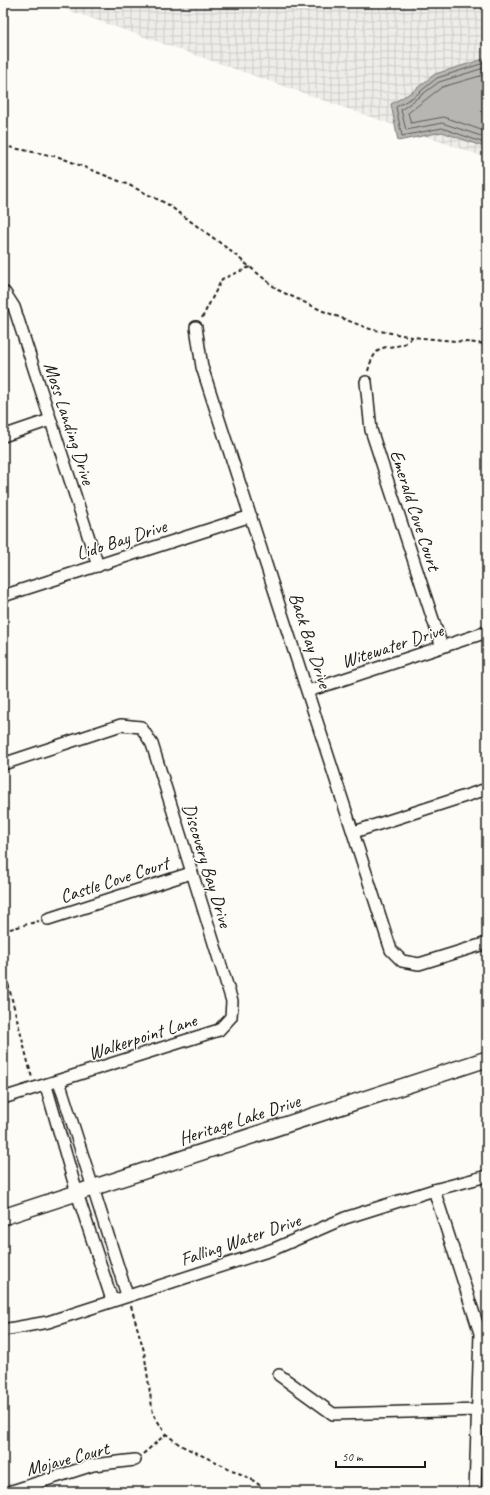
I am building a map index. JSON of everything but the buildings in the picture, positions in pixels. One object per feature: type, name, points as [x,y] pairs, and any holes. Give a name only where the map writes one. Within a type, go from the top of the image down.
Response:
[{"type":"street","name":"Moss Landing Drive","points":[[4,293],[14,307],[98,566]]},
{"type":"street","name":"Back Bay Drive","points":[[196,326],[202,367],[392,950],[402,961],[419,964],[487,943]]},
{"type":"street","name":"Emerald Cove Court","points":[[366,382],[371,430],[442,647]]},
{"type":"street","points":[[3,436],[50,420]]},
{"type":"street","name":"Lido Bay Drive","points":[[3,596],[251,516]]},
{"type":"street","name":"Witewater Drive","points":[[308,691],[487,632]]},
{"type":"street","name":"Discovery Bay Drive","points":[[3,764],[121,725],[141,728],[152,744],[232,1001],[231,1017]]},
{"type":"street","points":[[354,832],[487,789]]},
{"type":"street","name":"Castle Cove Court","points":[[48,919],[191,873]]},
{"type":"street","name":"Walkerpoint Lane","points":[[3,1098],[219,1030],[231,1017]]},
{"type":"street","name":"Heritage Lake Drive","points":[[3,1217],[487,1059]]},
{"type":"street","points":[[59,1081],[127,1295]]},
{"type":"street","points":[[41,1087],[112,1300]]},
{"type":"street","name":"Falling Water Drive","points":[[3,1330],[48,1322],[127,1295],[274,1249],[345,1218],[434,1190],[487,1176]]},
{"type":"street","points":[[434,1190],[480,1333],[479,1410],[475,1492]]},
{"type":"street","points":[[279,1375],[333,1414],[479,1410]]},
{"type":"street","name":"Mojave Court","points":[[9,1492],[93,1465],[135,1460]]},
{"type":"path","points":[[3,146],[59,157],[129,185],[167,204],[278,290],[323,311],[370,329],[412,337],[487,344]]},
{"type":"path","points":[[196,326],[209,307],[222,279],[250,267]]},
{"type":"path","points":[[366,382],[374,354],[385,347],[403,344],[412,337]]},
{"type":"path","points":[[3,931],[48,919]]},
{"type":"path","points":[[3,964],[41,1087]]},
{"type":"path","points":[[127,1295],[144,1351],[153,1414],[166,1434],[180,1445],[251,1479],[269,1492]]},
{"type":"path","points":[[135,1460],[166,1434]]},
{"type":"shaded area","points":[[48,3],[487,3],[487,158]]},
{"type":"water","points":[[487,58],[487,148],[442,132],[398,141],[391,104],[412,92],[435,74]]}]
